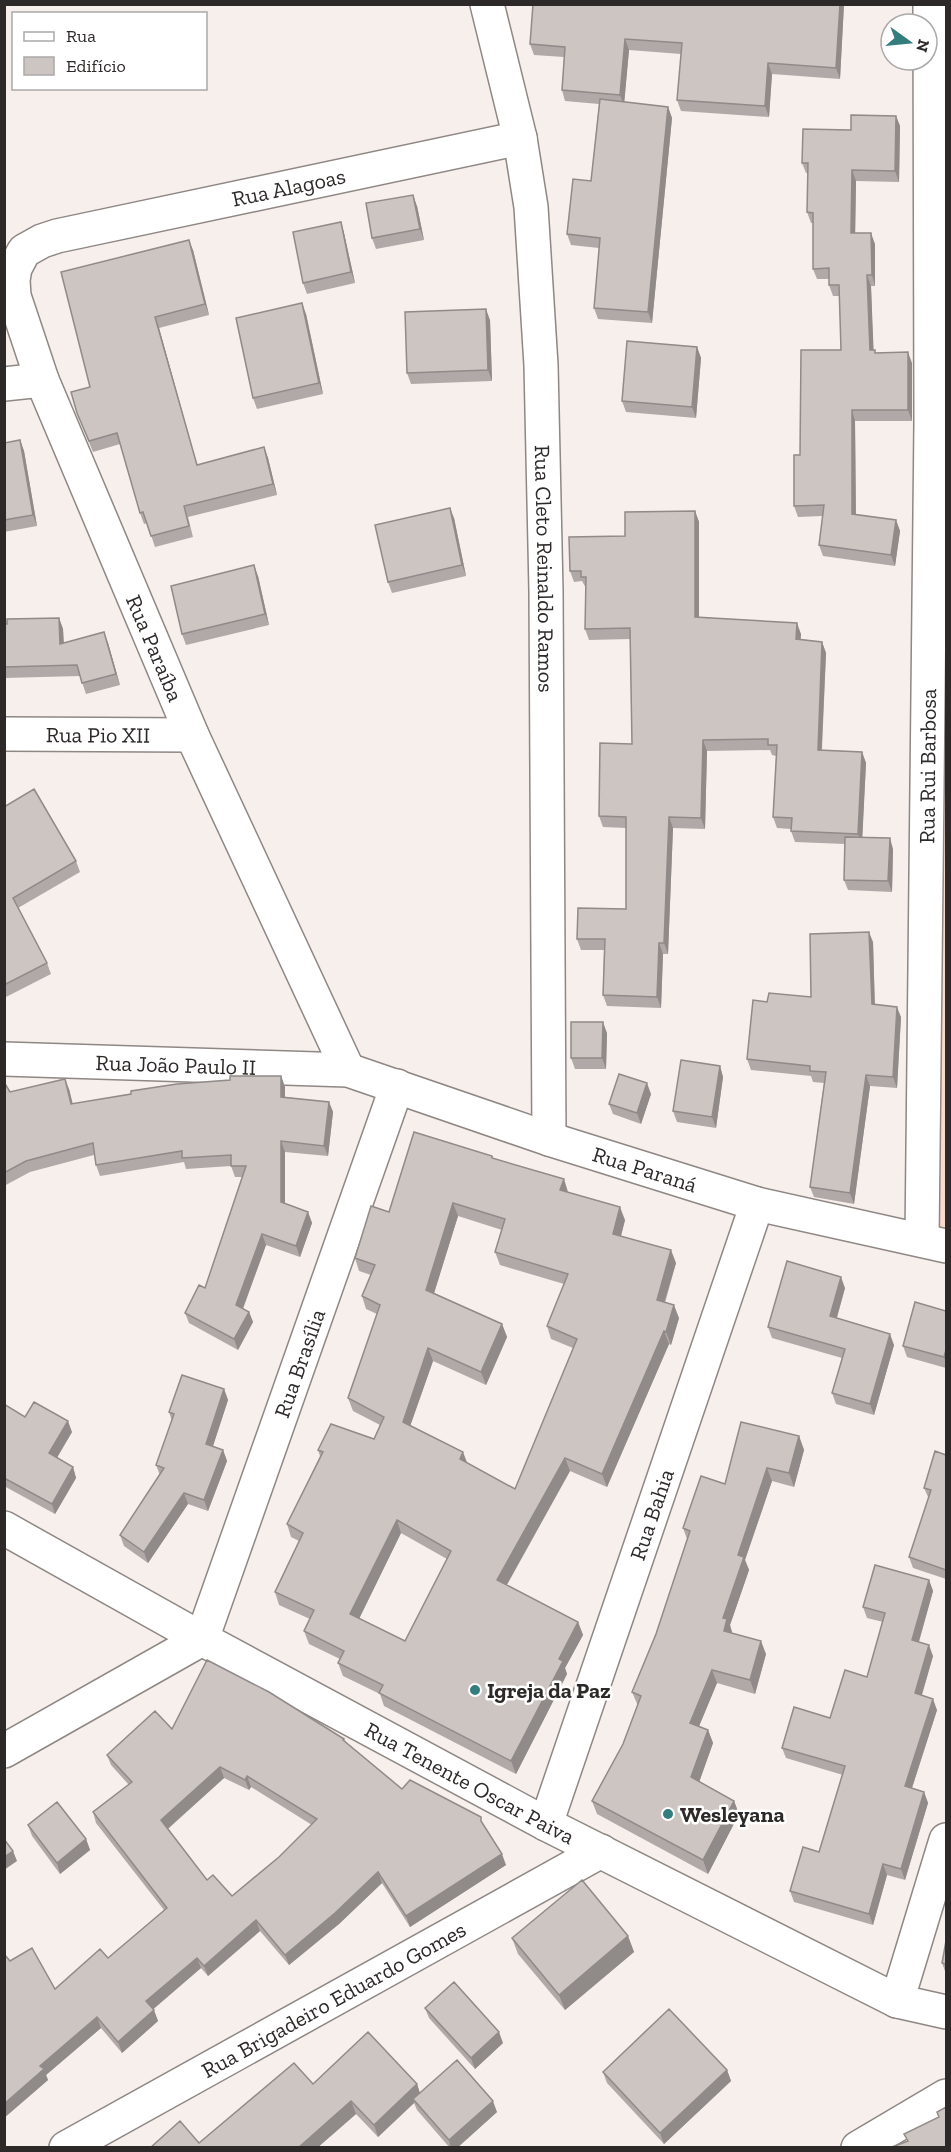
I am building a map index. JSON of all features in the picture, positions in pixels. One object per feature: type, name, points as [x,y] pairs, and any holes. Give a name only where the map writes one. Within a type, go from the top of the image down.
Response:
[{"type":"street","name":"Rua Cleto Reinaldo Ramos","points":[[487,4],[520,138],[531,207],[540,364],[546,591],[549,1138]]},
{"type":"street","name":"Rua Rui Barbosa","points":[[930,4],[939,423],[934,1243]]},
{"type":"street","name":"Rua Alagoas","points":[[57,236],[520,138]]},
{"type":"street","name":"Rua Paraíba","points":[[57,236],[24,251],[15,268],[13,280],[14,296],[42,380],[192,735],[348,1070]]},
{"type":"street","points":[[4,384],[42,380]]},
{"type":"street","name":"Rua Pio XII","points":[[4,734],[192,735]]},
{"type":"street","name":"Rua João Paulo II","points":[[4,1059],[348,1070]]},
{"type":"street","name":"Rua Paraná","points":[[348,1070],[549,1138],[757,1204],[934,1243]]},
{"type":"street","name":"Rua Brasília","points":[[201,1639],[397,1086]]},
{"type":"street","name":"Rua Bahia","points":[[546,1824],[757,1204]]},
{"type":"street","name":"Rua Tenente Oscar Paiva","points":[[4,1528],[201,1639],[546,1824],[897,2001],[946,2012]]},
{"type":"street","points":[[4,1751],[201,1639]]},
{"type":"street","points":[[897,2001],[946,1840]]},
{"type":"street","name":"Rua Brigadeiro Eduardo Gomes","points":[[66,2148],[601,1851]]},
{"type":"street","points":[[858,2148],[946,2096]]},
{"type":"shaded area","points":[[946,434],[946,1235],[937,1233]]},
{"type":"building","points":[[533,4],[840,4],[836,68],[768,63],[765,106],[677,100],[682,43],[625,39],[620,95],[562,90],[565,47],[530,44]]},
{"type":"building","points":[[600,99],[668,107],[648,312],[594,308],[600,238],[567,234],[573,179],[591,181]]},
{"type":"building","points":[[851,115],[896,116],[895,171],[852,170],[851,233],[871,233],[872,275],[867,275],[870,350],[875,350],[875,353],[908,352],[908,410],[852,410],[852,514],[896,520],[891,555],[819,545],[824,505],[794,506],[794,455],[800,455],[801,350],[841,350],[839,285],[829,285],[829,268],[813,269],[813,213],[807,212],[808,163],[802,163],[803,129],[851,130]]},
{"type":"building","points":[[413,195],[420,229],[372,238],[366,203]]},
{"type":"building","points":[[341,222],[351,272],[303,283],[293,232]]},
{"type":"building","points":[[189,240],[205,304],[155,317],[197,465],[264,447],[273,484],[184,506],[189,526],[151,536],[143,512],[140,513],[117,433],[89,441],[77,413],[71,392],[90,387],[61,272]]},
{"type":"building","points":[[302,303],[319,383],[253,398],[236,318]]},
{"type":"building","points":[[486,309],[488,370],[407,373],[405,312]]},
{"type":"building","points":[[627,341],[697,347],[692,407],[622,401]]},
{"type":"building","points":[[20,440],[33,515],[4,520],[4,443]]},
{"type":"building","points":[[450,508],[462,565],[388,582],[375,525]]},
{"type":"building","points":[[695,511],[695,617],[797,623],[796,639],[822,642],[818,750],[862,752],[858,834],[791,831],[792,818],[773,817],[777,745],[768,745],[768,739],[703,740],[701,818],[669,817],[664,943],[659,943],[657,997],[603,995],[605,939],[577,939],[578,908],[626,909],[626,817],[599,816],[600,743],[632,744],[630,628],[585,629],[586,577],[581,577],[581,571],[570,571],[569,537],[625,536],[625,512]]},
{"type":"building","points":[[254,565],[265,614],[182,634],[171,586]]},
{"type":"building","points":[[59,618],[60,644],[104,632],[116,674],[82,683],[77,665],[4,667],[4,624],[7,624],[7,619]]},
{"type":"building","points":[[34,789],[76,861],[13,898],[47,963],[4,985],[4,807]]},
{"type":"building","points":[[845,837],[890,838],[888,881],[844,880]]},
{"type":"building","points":[[869,932],[872,1004],[897,1007],[893,1077],[866,1075],[850,1193],[810,1187],[826,1072],[810,1071],[810,1066],[747,1059],[753,1000],[767,1002],[769,993],[811,997],[810,934]]},
{"type":"building","points":[[571,1022],[603,1022],[602,1058],[571,1058]]},
{"type":"building","points":[[681,1060],[720,1066],[712,1117],[673,1111]]},
{"type":"building","points":[[619,1074],[647,1083],[637,1113],[609,1104]]},
{"type":"building","points":[[230,1076],[281,1076],[281,1097],[329,1102],[324,1146],[281,1141],[281,1202],[308,1212],[296,1246],[262,1234],[236,1305],[249,1312],[234,1339],[185,1313],[199,1285],[205,1288],[246,1166],[231,1166],[231,1155],[182,1158],[182,1151],[96,1165],[93,1143],[26,1161],[4,1173],[4,1082],[10,1092],[65,1079],[71,1104],[177,1084],[230,1080]]},
{"type":"building","points":[[414,1132],[564,1179],[560,1190],[620,1207],[613,1234],[671,1250],[657,1300],[674,1305],[666,1332],[664,1331],[602,1474],[565,1458],[497,1580],[578,1622],[559,1659],[563,1661],[511,1761],[379,1693],[383,1685],[338,1663],[344,1651],[304,1631],[314,1610],[275,1592],[303,1533],[287,1524],[323,1452],[318,1450],[331,1424],[374,1439],[384,1417],[348,1398],[380,1305],[362,1296],[375,1265],[355,1258],[371,1206],[389,1212]],"holes":[[[453,1203],[505,1219],[495,1252],[568,1274],[547,1326],[577,1339],[515,1489],[460,1459],[463,1452],[403,1422],[428,1348],[481,1372],[502,1324],[426,1290]],[[397,1520],[451,1551],[405,1641],[350,1614]]]},
{"type":"building","points":[[787,1261],[841,1277],[830,1316],[890,1334],[870,1404],[832,1393],[845,1349],[768,1327]]},
{"type":"building","points":[[915,1302],[946,1311],[944,1357],[903,1346]]},
{"type":"building","points":[[182,1375],[224,1389],[206,1444],[223,1450],[204,1500],[184,1493],[144,1552],[120,1535],[164,1468],[156,1465],[174,1414],[169,1412]]},
{"type":"building","points":[[34,1402],[68,1421],[49,1453],[73,1467],[52,1504],[4,1478],[4,1404],[25,1417]]},
{"type":"building","points":[[741,1422],[799,1436],[789,1473],[767,1468],[738,1555],[744,1557],[723,1618],[727,1619],[724,1631],[761,1641],[750,1680],[712,1670],[690,1723],[708,1730],[691,1777],[734,1801],[703,1860],[592,1801],[623,1744],[641,1696],[632,1692],[656,1634],[690,1531],[683,1528],[701,1476],[725,1484]]},
{"type":"building","points":[[935,1451],[946,1455],[946,1570],[909,1557],[931,1490],[924,1488]]},
{"type":"building","points":[[875,1565],[929,1580],[912,1640],[929,1645],[915,1693],[933,1699],[905,1786],[924,1792],[901,1869],[883,1864],[869,1914],[790,1891],[803,1847],[819,1852],[845,1766],[782,1748],[794,1707],[830,1718],[845,1670],[867,1677],[885,1613],[863,1607]]},
{"type":"building","points":[[207,1660],[269,1692],[344,1739],[402,1789],[410,1780],[481,1817],[481,1821],[502,1854],[406,1916],[378,1872],[335,1913],[285,1955],[256,1920],[204,1966],[197,1958],[146,2001],[154,2010],[118,2042],[97,2017],[40,2066],[44,2069],[4,2104],[4,1954],[10,1961],[32,1948],[55,1989],[100,1949],[108,1958],[167,1908],[93,1812],[132,1782],[107,1755],[155,1711],[172,1729]],"holes":[[[220,1767],[245,1780],[247,1776],[317,1819],[279,1857],[232,1896],[213,1875],[207,1880],[161,1820]]]},
{"type":"building","points":[[57,1802],[86,1839],[57,1863],[28,1825]]},
{"type":"building","points":[[4,1839],[13,1851],[4,1857]]},
{"type":"building","points":[[582,1880],[628,1936],[559,1995],[512,1938]]},
{"type":"building","points":[[946,1941],[946,1964],[942,1963]]},
{"type":"building","points":[[454,1982],[499,2032],[471,2058],[425,2008]]},
{"type":"building","points":[[669,2009],[727,2070],[660,2133],[603,2072]]},
{"type":"building","points":[[368,2032],[417,2084],[374,2125],[351,2101],[298,2148],[150,2148],[180,2121],[199,2143],[294,2063],[313,2084]]},
{"type":"building","points":[[457,2060],[493,2101],[449,2140],[413,2099]]},
{"type":"building","points":[[946,2107],[946,2148],[889,2148],[908,2141],[904,2134],[939,2117],[937,2112]]},
{"type":"place","name":"Igreja da Paz","points":[[475,1690]]},
{"type":"place","name":"Wesleyana","points":[[668,1814]]}]
